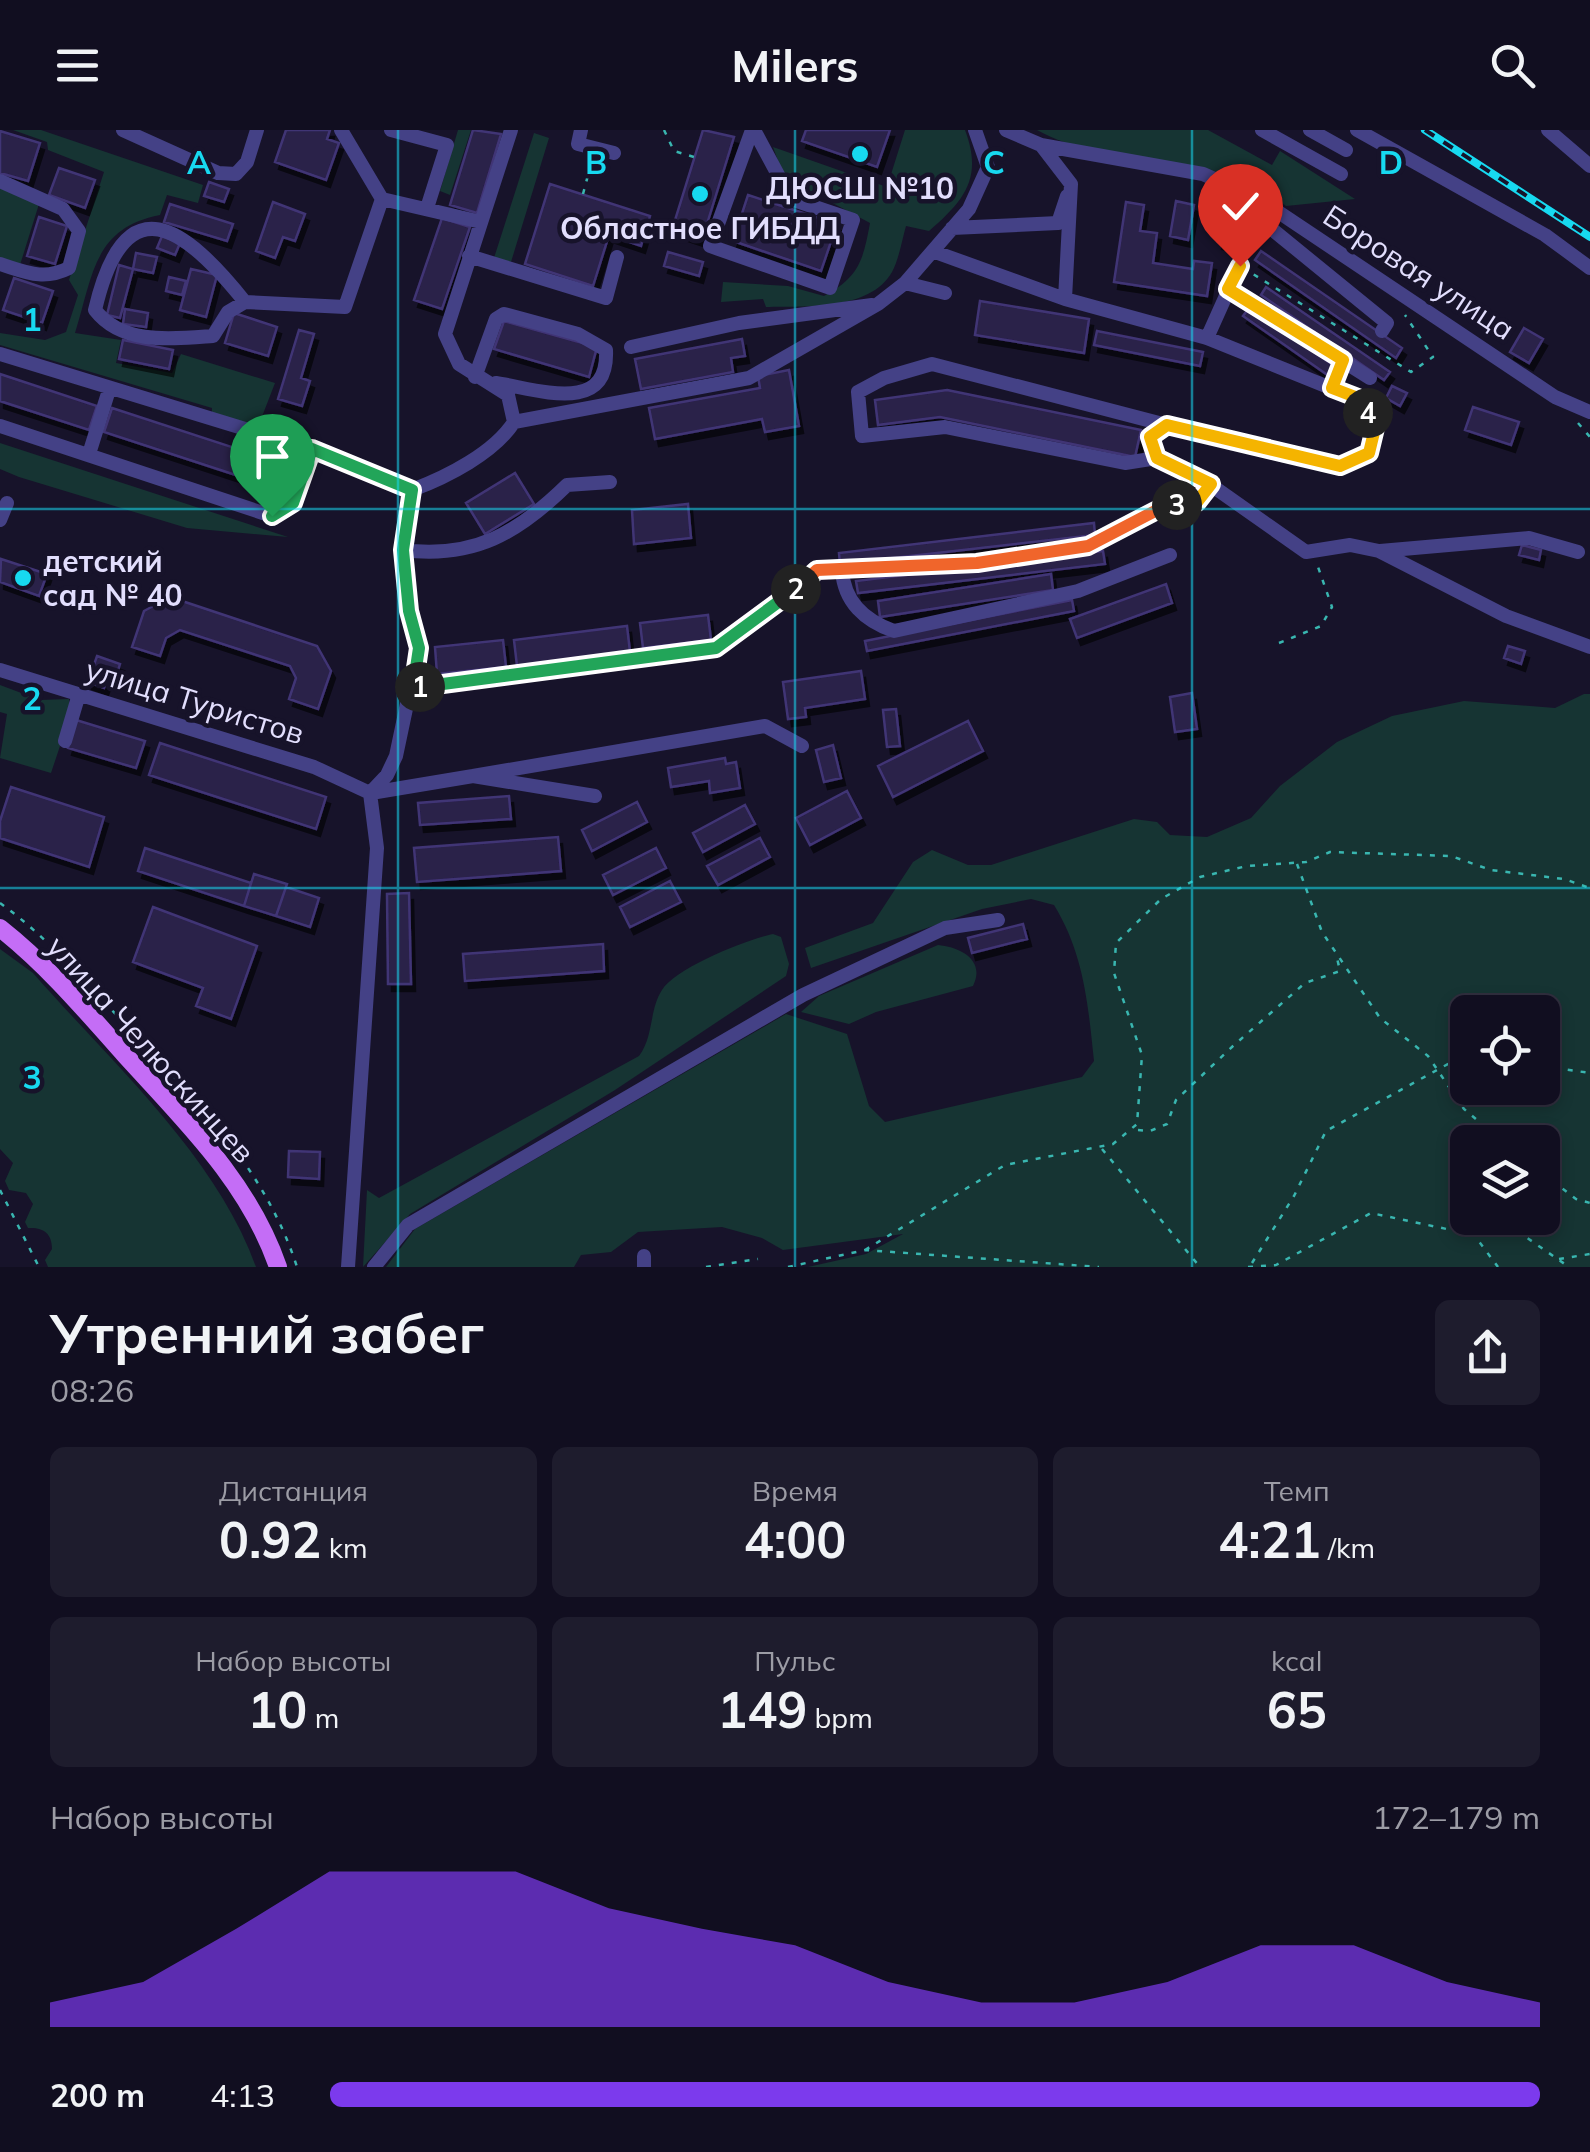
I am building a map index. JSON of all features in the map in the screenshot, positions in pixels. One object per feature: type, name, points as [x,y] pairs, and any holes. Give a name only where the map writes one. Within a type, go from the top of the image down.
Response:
[{"type":"main road","name":"улица Челюскинцев","points":[[0,928],[37,957],[222,1162],[266,1232],[278,1267]]},
{"type":"street","points":[[124,130],[218,173],[236,174],[247,162],[257,130]]},
{"type":"street","points":[[341,130],[382,199],[481,222]]},
{"type":"street","points":[[391,130],[446,145],[427,208]]},
{"type":"street","points":[[475,377],[496,320],[504,314],[578,334],[606,350],[601,382],[588,393],[568,395],[475,377],[459,364],[445,334],[510,130]]},
{"type":"street","points":[[582,130],[578,144],[614,153]]},
{"type":"street","points":[[753,130],[791,199],[853,220],[830,288],[710,246],[753,130]]},
{"type":"street","points":[[514,422],[749,378],[878,304],[905,283],[969,209],[988,167],[975,130]]},
{"type":"street","name":"Боровая улица","points":[[1006,130],[1041,145],[1203,174],[1259,199],[1555,397],[1590,412]]},
{"type":"street","points":[[1262,130],[1341,174]]},
{"type":"street","points":[[1310,130],[1346,150]]},
{"type":"street","points":[[1357,130],[1545,236],[1590,268]]},
{"type":"street","points":[[1548,130],[1590,166]]},
{"type":"street","points":[[1041,145],[1071,184],[1065,299]]},
{"type":"street","points":[[0,180],[63,209],[79,231],[69,268],[58,274],[44,278],[0,264]]},
{"type":"street","points":[[952,228],[1058,223],[1071,184]]},
{"type":"street","points":[[245,302],[190,241],[166,230],[139,232],[115,248],[95,310],[108,326],[124,334],[183,338],[213,336],[228,312],[245,302],[345,307],[382,199]]},
{"type":"street","points":[[1259,199],[1268,226],[1385,327],[1391,288]]},
{"type":"street","points":[[934,252],[1065,299],[1206,338],[1358,398],[1376,424],[1369,453],[1340,466],[932,364],[884,378],[858,392],[862,436],[945,428],[1125,462],[1157,458],[1211,484],[1306,552],[1350,545],[1379,551],[1506,616],[1590,648]]},
{"type":"street","points":[[469,256],[606,298],[616,257]]},
{"type":"street","points":[[905,283],[945,293]]},
{"type":"street","points":[[1206,338],[1228,289],[1370,378]]},
{"type":"street","points":[[631,347],[739,323],[878,304]]},
{"type":"street","points":[[0,354],[312,449],[412,490]]},
{"type":"street","points":[[1332,388],[1343,360]]},
{"type":"street","points":[[412,490],[505,436],[514,422],[508,395],[490,382]]},
{"type":"street","points":[[89,454],[109,390]]},
{"type":"street","points":[[1157,458],[1150,437],[1167,425]]},
{"type":"street","points":[[0,426],[272,516],[293,503],[312,449]]},
{"type":"street","points":[[403,550],[437,554],[488,542],[532,520],[566,485],[610,482]]},
{"type":"street","points":[[348,1267],[378,848],[370,793],[396,756],[419,648],[409,611],[403,550],[412,490]]},
{"type":"street","points":[[0,520],[7,503]]},
{"type":"street","points":[[1379,551],[1529,538],[1578,552]]},
{"type":"street","points":[[413,688],[716,648],[817,570],[977,563],[1088,546]]},
{"type":"street","points":[[842,570],[852,604],[873,624],[894,631],[1078,591],[1170,555]]},
{"type":"street","name":"улица Туристов","points":[[0,670],[314,767],[370,793]]},
{"type":"street","points":[[65,740],[79,694]]},
{"type":"street","points":[[370,793],[765,726],[802,746]]},
{"type":"street","points":[[473,776],[595,796]]},
{"type":"street","points":[[374,1267],[408,1225],[803,994],[944,928],[998,920]]},
{"type":"path","points":[[664,130],[674,151],[694,158]]},
{"type":"path","points":[[583,194],[596,148]]},
{"type":"path","points":[[1228,289],[1240,266],[1411,372],[1433,357],[1391,288]]},
{"type":"path","points":[[1088,546],[1161,508],[1197,502],[1211,484]]},
{"type":"path","points":[[1279,643],[1321,626],[1332,607],[1317,564],[1306,552]]},
{"type":"path","points":[[864,1250],[1005,1166],[1114,1144],[1137,1124],[1142,1055],[1114,972],[1116,943],[1140,917],[1188,882],[1223,869],[1296,863],[1330,852],[1421,852],[1450,856],[1491,870],[1564,879],[1590,888]]},
{"type":"path","points":[[1296,863],[1312,912],[1337,957],[1380,1018],[1428,1056],[1464,1109],[1483,1125]]},
{"type":"path","points":[[1138,1130],[1150,1131],[1167,1124],[1176,1100],[1233,1046],[1306,983],[1340,971],[1337,957]]},
{"type":"path","points":[[1249,1266],[1294,1196],[1326,1130],[1450,1063]]},
{"type":"path","points":[[1560,1069],[1590,1073]]},
{"type":"path","points":[[1100,1146],[1200,1267]]},
{"type":"path","points":[[1560,1187],[1590,1204]]},
{"type":"path","points":[[0,1190],[39,1267]]},
{"type":"path","points":[[1249,1266],[1276,1265],[1372,1213],[1450,1230]]},
{"type":"path","points":[[1475,1235],[1498,1267]]},
{"type":"path","points":[[1523,1235],[1568,1267]]},
{"type":"path","points":[[788,1267],[864,1250],[1099,1267]]},
{"type":"path","points":[[1557,1259],[1590,1254]]},
{"type":"path","points":[[706,1267],[758,1258]]},
{"type":"green space","points":[[13,130],[41,130],[203,185],[198,203],[167,195],[160,215],[138,221],[108,243],[92,274],[75,333],[121,340],[116,363],[172,373],[181,354],[275,383],[258,427],[212,415],[212,408],[0,345],[0,333],[45,340],[66,332],[78,295],[69,280],[104,172],[48,150],[47,142]]},
{"type":"green space","points":[[458,130],[471,130],[450,195],[440,191]]},
{"type":"green space","points":[[905,130],[965,130],[971,174],[961,198],[929,231],[906,226],[892,272],[882,285],[852,300],[817,306],[766,307],[763,299],[721,302],[723,282],[788,286],[824,296],[852,275],[862,258],[870,223],[784,177],[773,147],[887,187]]},
{"type":"green space","points":[[1037,130],[1208,130],[1272,165],[1280,151],[1355,199],[1286,206],[1258,188],[1228,176],[1098,152]]},
{"type":"green space","points":[[534,133],[549,138],[511,262],[494,258]]},
{"type":"green space","points":[[0,188],[39,204],[20,265],[0,258]]},
{"type":"green space","points":[[0,443],[288,537],[187,528],[19,477],[0,469]]},
{"type":"green space","points":[[0,685],[40,700],[69,699],[70,716],[51,773],[0,758],[7,714],[0,712]]},
{"type":"green space","points":[[1590,694],[1590,1267],[808,1267],[866,1254],[903,1234],[783,1250],[762,1238],[722,1227],[638,1232],[611,1252],[581,1255],[574,1267],[386,1267],[415,1229],[786,1014],[847,1034],[869,1106],[885,1122],[1082,1077],[1094,1061],[1087,1000],[1072,942],[1054,905],[1031,899],[982,909],[811,968],[805,948],[873,923],[913,862],[932,850],[968,865],[991,865],[1134,819],[1157,822],[1170,835],[1207,837],[1251,818],[1280,786],[1337,742],[1392,716],[1464,701],[1555,708]]},
{"type":"green space","points":[[773,934],[781,937],[789,964],[786,976],[615,1090],[410,1214],[363,1267],[367,1190],[379,1198],[639,1056],[658,998],[669,981],[713,956]]},
{"type":"green space","points":[[938,945],[969,956],[976,969],[973,986],[876,1012],[849,1024],[801,1012],[819,996]]},
{"type":"green space","points":[[0,949],[33,973],[188,1148],[238,1226],[256,1267],[48,1267],[45,1260],[52,1249],[50,1239],[42,1230],[28,1228],[25,1222],[33,1204],[26,1193],[9,1190],[5,1181],[13,1163],[0,1149]]},
{"type":"building","points":[[286,130],[330,130],[327,139],[339,143],[326,180],[275,162]]},
{"type":"building","points":[[473,130],[501,134],[477,213],[450,205]]},
{"type":"building","name":"Областное ГИБДД","points":[[703,130],[734,137],[702,240],[672,230]]},
{"type":"building","name":"ДЮСШ №10","points":[[806,130],[890,130],[877,167],[802,141]]},
{"type":"building","points":[[0,131],[40,143],[28,181],[0,173]]},
{"type":"building","points":[[59,168],[95,180],[85,208],[49,195]]},
{"type":"building","points":[[209,182],[229,189],[224,202],[204,196]]},
{"type":"building","points":[[550,184],[650,216],[641,246],[609,235],[593,286],[525,264]]},
{"type":"building","points":[[748,195],[837,224],[821,271],[733,241]]},
{"type":"building","points":[[1176,201],[1194,205],[1188,240],[1170,236]]},
{"type":"building","points":[[273,202],[305,214],[295,241],[283,237],[275,258],[256,251]]},
{"type":"building","points":[[1126,202],[1144,205],[1140,231],[1157,233],[1153,263],[1193,269],[1194,261],[1212,263],[1207,296],[1114,282]]},
{"type":"building","points":[[170,204],[233,224],[227,241],[164,222]]},
{"type":"building","points":[[1223,211],[1244,214],[1239,246],[1218,242]]},
{"type":"building","points":[[39,217],[67,226],[55,264],[27,256]]},
{"type":"building","points":[[442,218],[470,227],[442,309],[414,300]]},
{"type":"building","points":[[162,236],[180,243],[175,255],[157,248]]},
{"type":"building","points":[[1261,251],[1402,348],[1396,358],[1255,260]]},
{"type":"building","points":[[668,252],[703,262],[699,276],[664,266]]},
{"type":"building","points":[[136,253],[157,257],[153,273],[133,269]]},
{"type":"building","points":[[119,265],[133,269],[120,318],[107,315]]},
{"type":"building","points":[[191,269],[217,275],[206,317],[180,310]]},
{"type":"building","points":[[169,277],[186,281],[182,295],[166,291]]},
{"type":"building","points":[[14,278],[53,291],[42,323],[3,310]]},
{"type":"building","points":[[1266,287],[1390,372],[1384,380],[1261,295]]},
{"type":"building","points":[[980,301],[1089,319],[1084,353],[975,335]]},
{"type":"building","points":[[1249,308],[1336,367],[1329,376],[1243,316]]},
{"type":"building","points":[[125,309],[148,313],[146,327],[123,324]]},
{"type":"building","points":[[234,313],[277,327],[268,356],[225,343]]},
{"type":"building","points":[[504,321],[597,347],[589,377],[494,349]]},
{"type":"building","points":[[1524,328],[1543,339],[1529,363],[1510,352]]},
{"type":"building","points":[[299,330],[314,334],[301,378],[310,381],[302,406],[278,399]]},
{"type":"building","points":[[1097,331],[1203,352],[1200,366],[1094,345]]},
{"type":"building","points":[[742,339],[745,356],[731,358],[733,372],[641,389],[635,359]]},
{"type":"building","points":[[123,340],[173,350],[169,369],[119,359]]},
{"type":"building","points":[[789,370],[799,426],[765,432],[762,419],[655,439],[649,408],[760,388],[758,376]]},
{"type":"building","points":[[0,374],[97,406],[89,430],[0,401]]},
{"type":"building","points":[[1392,386],[1407,393],[1400,406],[1386,398]]},
{"type":"building","points":[[947,390],[1141,430],[1135,457],[940,417],[878,425],[875,400]]},
{"type":"building","points":[[1473,407],[1519,422],[1511,445],[1465,430]]},
{"type":"building","points":[[112,408],[296,468],[288,492],[104,432]]},
{"type":"building","points":[[515,473],[534,504],[485,534],[466,503]]},
{"type":"building","points":[[688,504],[691,538],[634,544],[632,510]]},
{"type":"building","points":[[1094,523],[1095,535],[840,564],[839,553]]},
{"type":"building","points":[[1522,545],[1541,550],[1539,560],[1519,555]]},
{"type":"building","points":[[1103,551],[1105,564],[858,593],[856,581]]},
{"type":"building","name":"детский сад № 40","points":[[1,559],[47,574],[39,596],[0,582]]},
{"type":"building","points":[[1051,574],[1053,590],[880,617],[878,601]]},
{"type":"building","points":[[1166,584],[1172,603],[1077,638],[1070,619]]},
{"type":"building","points":[[170,597],[317,646],[331,671],[318,709],[289,699],[296,678],[290,666],[180,630],[166,638],[160,656],[132,647],[144,611]]},
{"type":"building","points":[[1072,600],[1074,611],[867,651],[865,641]]},
{"type":"building","points":[[708,615],[711,640],[643,648],[640,623]]},
{"type":"building","points":[[627,626],[630,652],[517,666],[514,640]]},
{"type":"building","points":[[503,640],[506,667],[437,674],[435,647]]},
{"type":"building","points":[[1508,646],[1525,651],[1521,664],[1504,658]]},
{"type":"building","points":[[97,656],[120,664],[116,677],[109,675],[104,688],[88,682]]},
{"type":"building","points":[[861,671],[865,699],[805,708],[806,717],[788,719],[783,682]]},
{"type":"building","points":[[1192,693],[1197,729],[1175,732],[1170,697]]},
{"type":"building","points":[[896,709],[900,746],[887,747],[883,710]]},
{"type":"building","points":[[76,720],[145,741],[136,768],[68,748]]},
{"type":"building","points":[[968,721],[983,751],[893,797],[878,766]]},
{"type":"building","points":[[160,743],[326,797],[316,829],[149,775]]},
{"type":"building","points":[[833,745],[841,778],[824,782],[816,750]]},
{"type":"building","points":[[725,758],[726,764],[736,762],[740,788],[710,793],[709,781],[671,787],[668,768]]},
{"type":"building","points":[[11,787],[104,817],[89,867],[0,838],[0,821]]},
{"type":"building","points":[[847,791],[861,818],[810,845],[796,818]]},
{"type":"building","points":[[509,796],[511,819],[420,825],[418,803]]},
{"type":"building","points":[[637,802],[647,822],[592,851],[582,830]]},
{"type":"building","points":[[745,805],[755,824],[703,852],[693,833]]},
{"type":"building","points":[[558,837],[561,871],[417,882],[414,848]]},
{"type":"building","points":[[760,838],[770,857],[718,885],[707,866]]},
{"type":"building","points":[[145,848],[251,883],[244,906],[138,871]]},
{"type":"building","points":[[656,848],[666,868],[613,895],[603,875]]},
{"type":"building","points":[[254,874],[287,884],[276,916],[244,906]]},
{"type":"building","points":[[670,881],[681,902],[630,927],[620,907]]},
{"type":"building","points":[[286,887],[319,898],[310,927],[276,916]]},
{"type":"building","points":[[409,893],[411,984],[388,984],[387,894]]},
{"type":"building","points":[[153,907],[257,946],[231,1019],[196,1006],[203,988],[133,962]]},
{"type":"building","points":[[1023,924],[1027,939],[972,953],[968,938]]},
{"type":"building","points":[[603,944],[604,971],[465,981],[463,954]]},
{"type":"building","points":[[289,1151],[320,1152],[319,1179],[288,1177]]},
{"type":"railway","points":[[1425,130],[1590,237]]},
{"type":"place","name":"ДЮСШ №10","points":[[860,154]]},
{"type":"place","name":"Областное ГИБДД","points":[[700,194]]},
{"type":"place","name":"детский сад № 40","points":[[23,578]]},
{"type":"route","points":[[272,516],[293,503],[312,449],[412,490],[403,550],[409,611],[419,648],[413,688],[716,648],[817,570],[977,563],[1088,546],[1161,508],[1197,502],[1211,484],[1157,458],[1150,437],[1167,425],[1340,466],[1369,453],[1376,424],[1358,398],[1332,388],[1343,360],[1228,289],[1240,266]]}]
